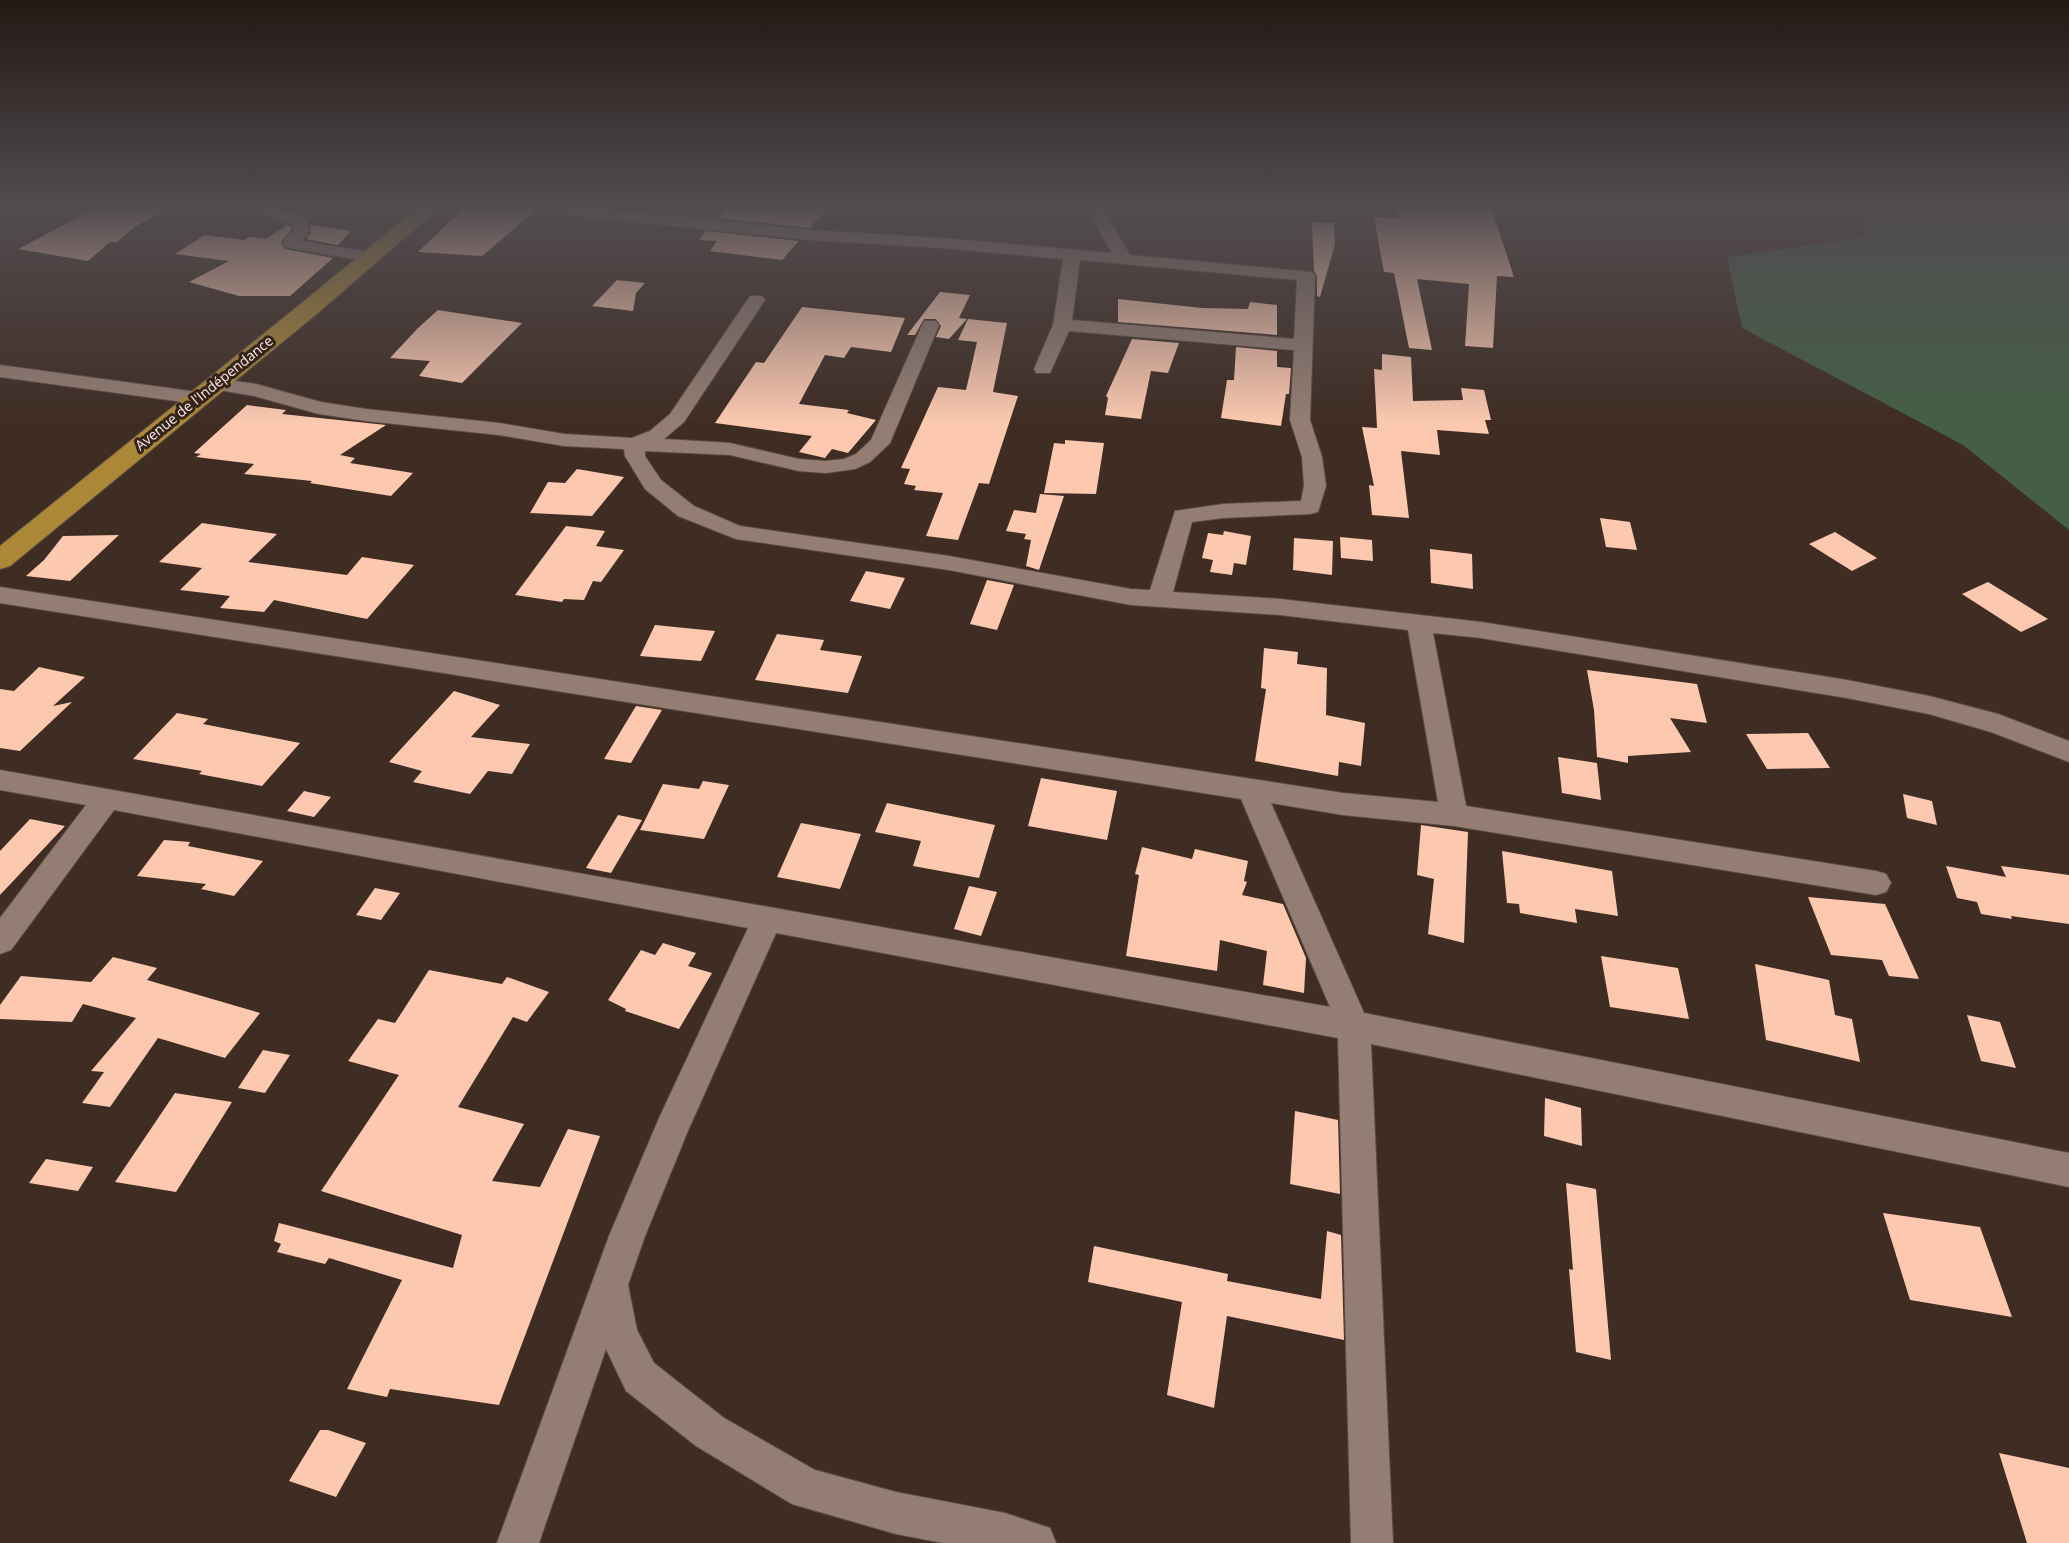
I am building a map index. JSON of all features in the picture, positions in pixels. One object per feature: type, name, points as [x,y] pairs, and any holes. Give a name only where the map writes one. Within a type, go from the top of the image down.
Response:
[{"type":"main road","name":"Avenue de l'Indépendance","points":[[0,560],[343,279]]},
{"type":"street","points":[[1043,369],[1062,325],[1069,279]]},
{"type":"street","points":[[1160,600],[1183,516],[1223,511],[1310,507],[1315,486],[1312,458],[1300,420],[1306,279]]},
{"type":"street","points":[[634,444],[657,435],[677,418],[756,300]]},
{"type":"street","points":[[0,371],[206,391],[256,390],[319,408],[366,415],[499,429],[564,440],[730,449],[799,465],[848,465],[863,458],[880,443],[930,325]]},
{"type":"street","points":[[1062,325],[1304,345]]},
{"type":"street","points":[[634,444],[635,456],[653,484],[686,511],[736,532],[948,563],[1131,597],[1280,607],[1481,630],[1836,687],[1929,705],[1998,724],[2069,752]]},
{"type":"street","points":[[0,595],[1343,804],[1454,815],[1876,883]]},
{"type":"street","points":[[1419,624],[1454,815]]},
{"type":"street","points":[[0,780],[1354,1026],[2069,1170]]},
{"type":"street","points":[[1251,789],[1354,1026],[1372,1543]]},
{"type":"street","points":[[0,941],[107,798]]},
{"type":"street","points":[[518,1543],[627,1236],[672,1128],[768,918]]},
{"type":"street","points":[[610,1284],[619,1334],[640,1377],[710,1432],[807,1489],[896,1513],[1005,1534],[1035,1543]]},
{"type":"green space","points":[[1732,279],[2069,279],[2069,530],[1963,445],[1742,328]]},
{"type":"building","points":[[195,279],[309,279],[290,296],[239,296],[189,282]]},
{"type":"building","points":[[1317,279],[1325,279],[1320,297],[1317,296]]},
{"type":"building","points":[[1395,279],[1417,279],[1432,350],[1409,348]]},
{"type":"building","points":[[1417,279],[1497,279],[1493,348],[1465,346],[1469,284]]},
{"type":"building","points":[[617,280],[645,283],[636,293],[633,311],[592,306]]},
{"type":"building","points":[[940,292],[970,295],[959,318],[967,319],[949,339],[936,337],[941,326],[936,319],[924,319],[915,335],[907,335]]},
{"type":"building","points":[[1118,299],[1202,308],[1248,309],[1250,302],[1277,305],[1277,335],[1118,322]]},
{"type":"building","points":[[802,307],[905,318],[891,352],[851,347],[844,358],[825,355],[799,404],[849,410],[847,413],[876,420],[848,453],[832,449],[825,458],[799,452],[812,436],[715,423],[756,362],[764,363]]},
{"type":"building","points":[[438,310],[522,323],[462,383],[419,376],[430,361],[390,358]]},
{"type":"building","points":[[968,319],[1007,323],[993,392],[1018,396],[989,484],[979,483],[958,540],[926,536],[943,493],[914,490],[916,486],[904,484],[910,469],[901,468],[938,387],[966,390],[977,342],[958,340]]},
{"type":"building","points":[[1132,339],[1179,343],[1168,373],[1151,371],[1141,419],[1105,415],[1108,398],[1106,396]]},
{"type":"building","points":[[1236,347],[1277,351],[1277,367],[1291,368],[1289,394],[1286,394],[1281,426],[1221,418],[1227,380],[1234,380]]},
{"type":"building","points":[[1382,354],[1411,357],[1413,401],[1463,400],[1461,388],[1484,390],[1491,420],[1485,420],[1489,434],[1437,430],[1440,455],[1401,451],[1409,518],[1372,515],[1369,485],[1374,486],[1362,427],[1377,428],[1374,369],[1382,370]]},
{"type":"building","points":[[247,405],[286,410],[282,414],[386,425],[340,455],[355,458],[350,463],[413,473],[391,496],[310,483],[312,481],[244,474],[254,464],[196,457],[201,454],[194,453]]},
{"type":"building","points":[[1065,440],[1104,443],[1096,494],[1044,493],[1054,443],[1065,444]]},
{"type":"building","points":[[577,469],[624,477],[592,516],[530,513],[548,482],[565,483]]},
{"type":"building","points":[[1040,494],[1064,496],[1039,570],[1026,566],[1031,540],[1024,539],[1026,534],[1006,531],[1014,510],[1036,513]]},
{"type":"building","points":[[1600,518],[1630,522],[1637,550],[1606,547]]},
{"type":"building","points":[[202,523],[277,534],[248,562],[347,575],[362,557],[414,565],[367,619],[274,600],[264,612],[220,608],[230,596],[180,590],[202,568],[159,562]]},
{"type":"building","points":[[566,526],[605,531],[596,546],[624,550],[601,582],[593,581],[584,600],[564,599],[562,602],[515,595]]},
{"type":"building","points":[[1224,531],[1251,536],[1246,565],[1234,563],[1232,575],[1210,572],[1213,560],[1202,558],[1208,533],[1223,535]]},
{"type":"building","points":[[1835,532],[1877,558],[1852,571],[1809,544]]},
{"type":"building","points":[[119,535],[70,581],[26,576],[44,560],[63,536]]},
{"type":"building","points":[[1340,537],[1372,540],[1373,561],[1341,558]]},
{"type":"building","points":[[1294,538],[1333,541],[1332,575],[1293,570]]},
{"type":"building","points":[[1430,549],[1472,554],[1473,589],[1431,583]]},
{"type":"building","points":[[866,571],[905,578],[890,609],[850,601]]},
{"type":"building","points":[[987,580],[1014,585],[997,630],[970,624]]},
{"type":"building","points":[[1988,582],[2048,619],[2021,632],[1962,594]]},
{"type":"building","points":[[655,625],[715,631],[701,661],[640,656]]},
{"type":"building","points":[[777,634],[824,640],[820,650],[862,656],[848,693],[755,680]]},
{"type":"building","points":[[1264,648],[1298,652],[1297,664],[1327,668],[1326,715],[1365,723],[1361,766],[1339,762],[1338,776],[1255,761],[1266,689],[1261,688]]},
{"type":"building","points":[[39,667],[85,677],[53,706],[72,702],[20,751],[0,748],[0,689],[14,691]]},
{"type":"building","points":[[1587,670],[1697,684],[1707,723],[1670,718],[1691,752],[1628,756],[1628,763],[1597,757],[1594,710]]},
{"type":"building","points":[[454,691],[500,705],[471,737],[530,744],[512,774],[488,771],[470,794],[413,782],[422,771],[389,762]]},
{"type":"building","points":[[636,706],[662,710],[631,763],[604,759]]},
{"type":"building","points":[[177,713],[208,719],[203,724],[300,743],[262,786],[199,774],[202,771],[133,759]]},
{"type":"building","points":[[1808,733],[1830,768],[1767,769],[1746,734]]},
{"type":"building","points":[[1558,757],[1597,763],[1601,800],[1562,793]]},
{"type":"building","points":[[1041,778],[1117,791],[1107,840],[1028,826]]},
{"type":"building","points":[[703,781],[729,785],[704,839],[640,830],[663,784],[699,789]]},
{"type":"building","points":[[304,791],[331,797],[314,817],[287,811]]},
{"type":"building","points":[[1903,794],[1932,801],[1937,825],[1907,818]]},
{"type":"building","points":[[887,803],[995,825],[979,878],[913,866],[921,841],[875,832]]},
{"type":"building","points":[[618,815],[642,820],[611,873],[586,868]]},
{"type":"building","points":[[30,819],[65,826],[0,895],[0,851]]},
{"type":"building","points":[[801,823],[861,834],[840,889],[777,877]]},
{"type":"building","points":[[1421,825],[1468,832],[1464,943],[1428,934],[1434,879],[1417,875]]},
{"type":"building","points":[[164,840],[190,842],[188,846],[263,861],[234,896],[201,889],[206,884],[137,876]]},
{"type":"building","points":[[1142,847],[1192,859],[1195,849],[1248,861],[1244,881],[1247,882],[1242,895],[1283,904],[1306,958],[1304,993],[1263,985],[1267,951],[1220,940],[1217,971],[1126,956],[1139,875],[1135,874]]},
{"type":"building","points":[[1502,851],[1612,871],[1618,916],[1575,909],[1577,923],[1520,913],[1519,904],[1507,903]]},
{"type":"building","points":[[1946,866],[2006,877],[2001,866],[2069,875],[2069,924],[1981,914],[1977,902],[1957,898]]},
{"type":"building","points":[[969,886],[997,892],[981,936],[954,929]]},
{"type":"building","points":[[375,888],[400,893],[381,920],[356,915]]},
{"type":"building","points":[[1808,897],[1885,904],[1919,979],[1889,976],[1882,960],[1831,955]]},
{"type":"building","points":[[663,943],[696,953],[688,966],[712,973],[679,1029],[625,1011],[626,1009],[608,1000],[641,950],[655,955]]},
{"type":"building","points":[[1601,956],[1678,968],[1689,1019],[1610,1007]]},
{"type":"building","points":[[113,957],[157,968],[147,980],[260,1013],[225,1058],[158,1038],[110,1107],[82,1103],[104,1072],[91,1071],[136,1018],[83,1004],[72,1022],[0,1019],[0,1005],[21,976],[91,982]]},
{"type":"building","points":[[1755,964],[1829,980],[1835,1015],[1852,1019],[1860,1062],[1766,1040]]},
{"type":"building","points":[[429,970],[502,984],[507,977],[549,992],[527,1022],[513,1017],[458,1107],[524,1124],[492,1181],[540,1187],[568,1129],[600,1136],[499,1405],[390,1389],[387,1397],[347,1389],[402,1280],[329,1258],[325,1264],[277,1252],[281,1244],[274,1241],[279,1223],[453,1268],[462,1235],[321,1191],[399,1075],[348,1061],[378,1019],[395,1023]]},
{"type":"building","points":[[1967,1015],[2000,1022],[2016,1068],[1981,1061]]},
{"type":"building","points":[[263,1050],[290,1055],[265,1093],[238,1088]]},
{"type":"building","points":[[175,1093],[232,1102],[176,1192],[115,1182]]},
{"type":"building","points":[[1545,1098],[1581,1108],[1582,1146],[1544,1136]]},
{"type":"building","points":[[1295,1111],[1338,1120],[1340,1194],[1290,1184]]},
{"type":"building","points":[[46,1159],[93,1167],[78,1191],[29,1183]]},
{"type":"building","points":[[1566,1183],[1596,1189],[1611,1360],[1576,1352],[1569,1269],[1573,1270]]},
{"type":"building","points":[[1883,1213],[1980,1227],[2012,1317],[1910,1300]]},
{"type":"building","points":[[1327,1231],[1341,1235],[1344,1340],[1227,1316],[1214,1408],[1167,1395],[1182,1302],[1088,1282],[1094,1246],[1228,1274],[1227,1281],[1321,1299]]},
{"type":"building","points":[[320,1430],[328,1430],[366,1443],[336,1497],[289,1481]]},
{"type":"building","points":[[1999,1453],[2069,1468],[2069,1543],[2027,1543]]}]
